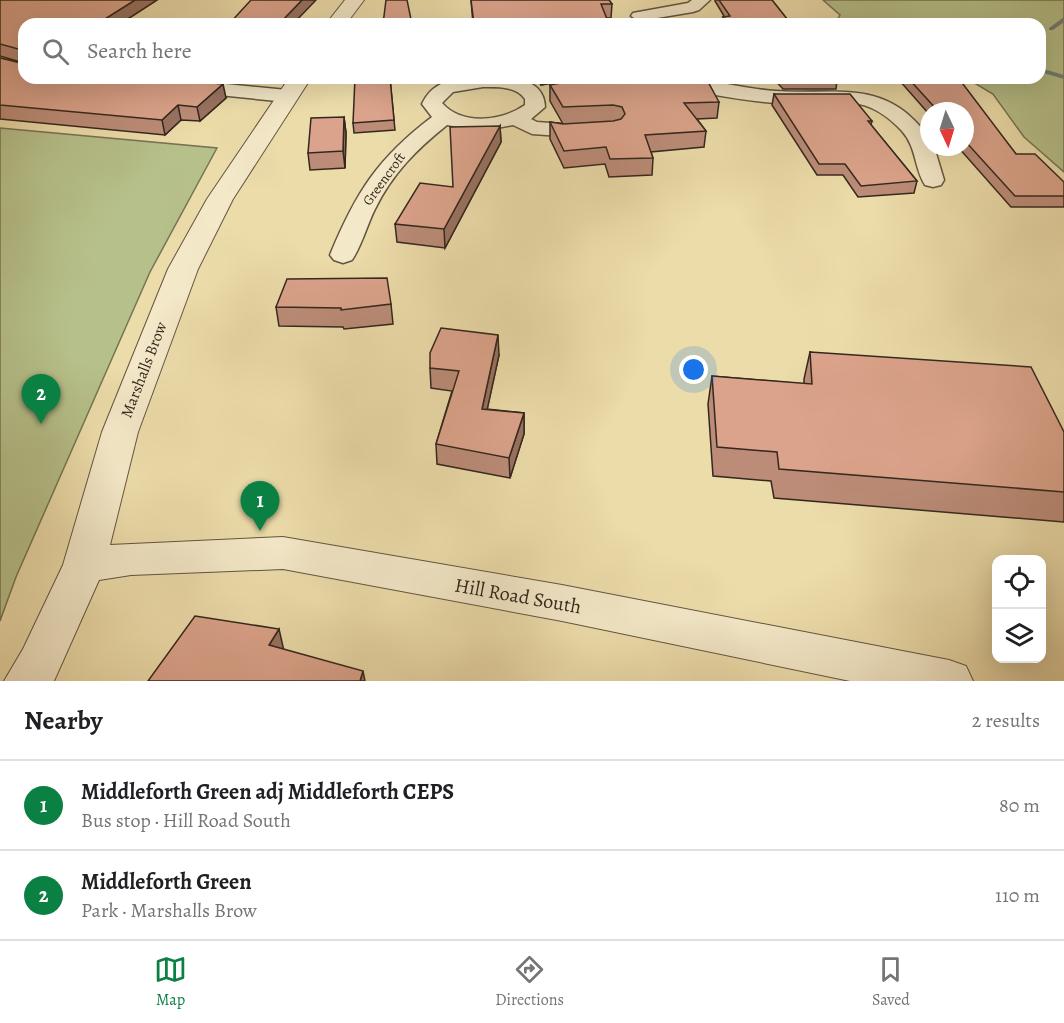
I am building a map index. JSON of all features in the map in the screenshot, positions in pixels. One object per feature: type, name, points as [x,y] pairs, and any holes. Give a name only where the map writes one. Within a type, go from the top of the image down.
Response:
[{"type":"street","points":[[341,18],[355,0]]},
{"type":"street","points":[[630,0],[640,18]]},
{"type":"street","points":[[650,18],[693,8],[702,0]]},
{"type":"street","points":[[232,84],[294,87]]},
{"type":"street","points":[[445,84],[434,97],[432,104],[436,111],[445,117],[472,124],[488,124],[517,119],[529,114],[543,94],[510,84]]},
{"type":"street","points":[[690,84],[738,93],[778,97],[855,97],[872,100],[888,109],[906,124],[921,141],[933,180]]},
{"type":"street","name":"Marshalls Brow","points":[[28,681],[44,653],[84,565],[120,432],[183,269],[220,199],[294,87]]},
{"type":"street","name":"Greencroft","points":[[343,255],[357,218],[396,160],[411,144],[445,117]]},
{"type":"street","points":[[517,119],[532,128],[549,130],[583,133],[612,129]]},
{"type":"street","name":"Hill Road South","points":[[84,565],[131,560],[283,553],[562,603],[949,681]]},
{"type":"green space","points":[[823,0],[1064,0],[1064,172],[1024,137],[993,94],[976,84],[1046,84],[1046,18],[838,18],[840,15]]},
{"type":"green space","points":[[0,128],[217,148],[150,272],[16,577],[0,621]]},
{"type":"building","points":[[0,0],[135,0],[106,18],[18,18],[18,49],[0,44]]},
{"type":"building","points":[[251,0],[302,0],[285,18],[234,18]]},
{"type":"building","points":[[386,0],[407,0],[411,18],[384,18]]},
{"type":"building","points":[[471,0],[609,0],[612,4],[601,4],[607,18],[473,18]]},
{"type":"building","points":[[719,0],[772,0],[786,18],[723,17],[730,16]]},
{"type":"building","points":[[0,58],[18,62],[18,84],[223,84],[197,107],[178,105],[162,120],[0,105]]},
{"type":"building","points":[[355,84],[391,84],[394,120],[353,123]]},
{"type":"building","points":[[709,84],[719,102],[684,103],[706,131],[645,135],[653,158],[610,159],[606,147],[564,151],[550,122],[563,124],[613,121],[621,119],[625,114],[622,107],[613,105],[563,107],[550,85]]},
{"type":"building","points":[[913,84],[963,84],[1016,154],[1035,154],[1064,182],[1064,196],[1015,196],[974,151],[974,102],[930,102]]},
{"type":"building","points":[[774,94],[850,94],[872,121],[868,121],[917,181],[861,186],[845,164],[819,164]]},
{"type":"building","points":[[344,117],[343,151],[308,153],[311,118]]},
{"type":"building","points":[[500,126],[444,229],[395,224],[420,183],[453,187],[450,127]]},
{"type":"building","points":[[387,278],[391,304],[341,310],[341,308],[276,307],[287,279]]},
{"type":"building","points":[[441,328],[498,335],[482,409],[524,413],[509,458],[436,444],[459,371],[430,368],[430,353]]},
{"type":"building","points":[[810,352],[1031,367],[1064,432],[1064,492],[779,469],[777,452],[717,447],[712,376],[812,384]]},
{"type":"building","points":[[195,616],[279,629],[269,645],[363,671],[360,681],[148,681]]},
{"type":"waterway","points":[[1051,29],[1064,19]]},
{"type":"waterway","points":[[1046,72],[1064,77]]},
{"type":"place","name":"Middleforth Green","points":[[41,424]]},
{"type":"place","name":"Middleforth Green adj Middleforth CEPS","points":[[260,531]]}]
